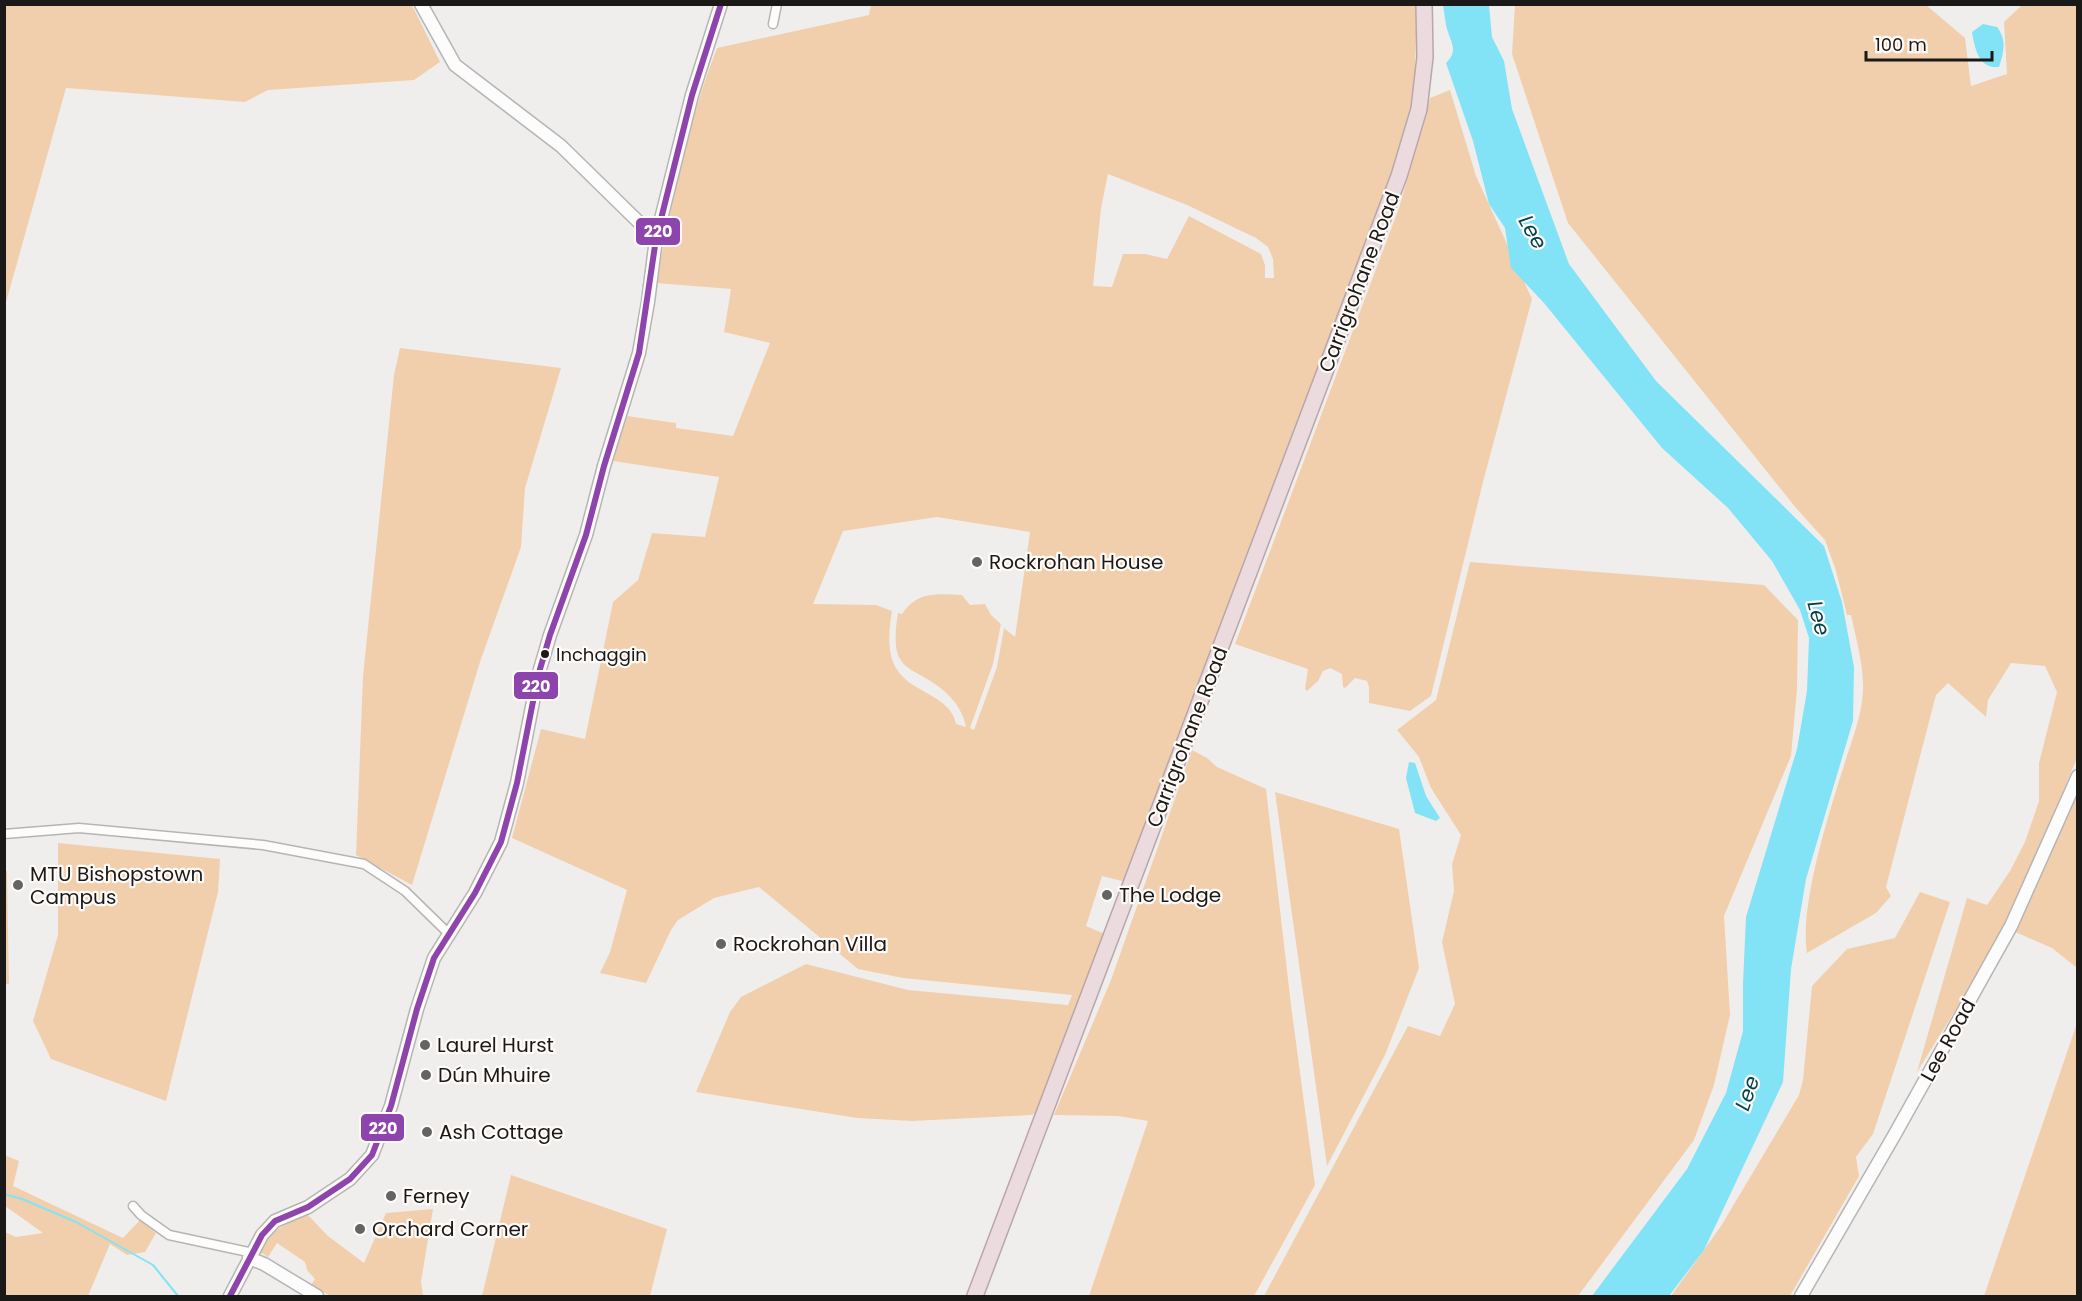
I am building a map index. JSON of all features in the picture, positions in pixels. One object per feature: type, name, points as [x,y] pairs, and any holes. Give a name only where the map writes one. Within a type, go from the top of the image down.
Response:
[{"type":"highway","name":"Carrigrohane Road","points":[[975,1296],[1399,176],[1420,101],[1425,57],[1424,4]]},
{"type":"main road","points":[[421,4],[455,65],[561,146],[656,239]]},
{"type":"main road","points":[[230,1296],[262,1235],[275,1221],[308,1207],[350,1179],[372,1155],[400,1077],[417,1009],[434,957],[475,893],[501,842],[517,783],[538,676],[550,634],[586,535],[604,466],[639,353],[656,239],[692,95],[721,4]]},
{"type":"main road","name":"Lee Road","points":[[1801,1296],[1896,1134],[2011,926],[2078,776]]},
{"type":"main road","points":[[251,1255],[317,1296]]},
{"type":"street","points":[[773,24],[777,4]]},
{"type":"street","points":[[4,834],[79,828],[262,845],[364,864],[405,891],[448,933]]},
{"type":"street","points":[[133,1206],[141,1215],[169,1235],[251,1255]]},
{"type":"shaded area","points":[[5,4],[412,5],[440,62],[414,80],[268,90],[245,102],[66,88],[5,306]]},
{"type":"shaded area","points":[[871,5],[1417,5],[1414,95],[1397,166],[1126,882],[1102,876],[1086,926],[1105,934],[1041,1112],[1031,1115],[912,1121],[857,1118],[696,1092],[730,1012],[741,997],[806,964],[908,990],[1068,1005],[1072,995],[903,978],[858,969],[759,887],[714,898],[678,920],[646,983],[600,973],[610,952],[627,890],[512,838],[541,729],[585,739],[613,602],[638,580],[652,533],[705,537],[719,477],[613,461],[627,416],[676,423],[676,428],[733,436],[770,343],[724,332],[731,289],[656,283],[674,194],[689,135],[717,48],[869,15]],"holes":[[[1108,174],[1187,205],[1256,238],[1268,247],[1273,259],[1274,278],[1265,278],[1265,265],[1261,254],[1189,216],[1167,259],[1145,254],[1123,254],[1112,287],[1093,286],[1101,208]],[[937,517],[1030,532],[1015,637],[1004,628],[997,667],[974,730],[970,728],[993,664],[1001,624],[991,615],[985,604],[970,605],[962,595],[928,596],[914,601],[902,614],[898,613],[897,618],[896,643],[900,659],[907,667],[950,697],[960,710],[966,727],[956,724],[947,707],[913,685],[898,671],[890,650],[889,634],[892,611],[876,605],[813,604],[843,531]]]},
{"type":"shaded area","points":[[1515,5],[1926,5],[1965,38],[1971,86],[2007,74],[2004,22],[2022,5],[2077,5],[2077,758],[2007,927],[1917,1072],[1967,898],[1987,905],[2010,871],[2025,842],[2039,801],[2039,763],[2057,692],[2045,666],[2011,663],[1988,700],[1986,717],[1948,683],[1936,695],[1886,887],[1891,896],[1876,913],[1807,953],[1807,910],[1817,858],[1861,709],[1862,672],[1851,615],[1847,615],[1836,571],[1825,540],[1796,508],[1568,223],[1512,54]]},
{"type":"shaded area","points":[[1450,90],[1476,176],[1532,299],[1483,482],[1431,696],[1410,711],[1369,703],[1367,681],[1355,678],[1345,688],[1342,674],[1330,668],[1323,671],[1318,681],[1307,691],[1305,689],[1308,669],[1235,644],[1399,208],[1430,98]]},
{"type":"shaded area","points":[[400,348],[561,368],[525,488],[521,547],[480,662],[412,885],[356,855],[363,676],[394,375]]},
{"type":"shaded area","points":[[1470,562],[1764,585],[1798,620],[1797,689],[1791,756],[1724,916],[1730,1015],[1714,1085],[1694,1140],[1578,1296],[1264,1296],[1408,1026],[1440,1036],[1455,1004],[1442,942],[1454,891],[1452,864],[1461,835],[1431,788],[1419,757],[1397,730],[1436,700]]},
{"type":"shaded area","points":[[1192,750],[1207,758],[1217,767],[1266,789],[1315,1185],[1254,1296],[1089,1296],[1148,1121],[1118,1116],[1054,1115],[1111,980]]},
{"type":"shaded area","points":[[2077,786],[2077,968],[2052,948],[2013,931]]},
{"type":"shaded area","points":[[1275,792],[1399,829],[1419,968],[1385,1055],[1327,1166]]},
{"type":"shaded area","points":[[58,843],[220,859],[218,892],[166,1101],[51,1059],[33,1021],[58,935]]},
{"type":"shaded area","points":[[4,871],[7,871],[9,984],[4,984]]},
{"type":"shaded area","points":[[1920,892],[1950,902],[1873,1134],[1856,1157],[1859,1176],[1790,1296],[1671,1296],[1721,1226],[1799,1095],[1803,1080],[1812,986],[1847,949],[1895,938]]},
{"type":"shaded area","points":[[2077,1023],[2077,1296],[1984,1296]]},
{"type":"shaded area","points":[[4,1155],[19,1161],[13,1186],[123,1238],[140,1220],[156,1233],[145,1252],[127,1255],[110,1244],[88,1296],[5,1296],[5,1232],[16,1237],[43,1233],[5,1206]]},
{"type":"shaded area","points":[[511,1175],[667,1229],[650,1296],[482,1296]]},
{"type":"shaded area","points":[[433,1209],[421,1282],[423,1295],[427,1296],[330,1296],[311,1285],[315,1279],[307,1270],[305,1262],[277,1243],[268,1257],[260,1252],[273,1232],[306,1213],[328,1236],[364,1263],[386,1213]]},
{"type":"water","name":"Lee","points":[[1443,5],[1489,5],[1492,37],[1504,61],[1512,109],[1569,264],[1656,381],[1824,546],[1842,602],[1854,667],[1853,721],[1806,879],[1791,969],[1783,1082],[1704,1250],[1669,1296],[1592,1296],[1687,1169],[1726,1093],[1743,1031],[1746,917],[1797,749],[1807,691],[1809,638],[1800,610],[1772,561],[1728,508],[1662,448],[1544,303],[1511,268],[1505,228],[1489,204],[1473,141],[1446,63],[1453,49]]},
{"type":"water","points":[[1983,24],[1997,27],[2002,37],[2003,51],[1999,67],[1986,65],[1976,51],[1972,32]]},
{"type":"water","points":[[1409,762],[1415,763],[1426,796],[1440,818],[1436,821],[1415,813],[1406,778]]},
{"type":"waterway","points":[[4,1194],[22,1199],[76,1222],[153,1265],[178,1296]]},
{"type":"transit line","name":"220","points":[[230,1296],[262,1235],[275,1221],[308,1207],[350,1179],[372,1155],[391,1106],[417,1009],[434,958],[475,893],[501,842],[517,783],[538,676],[550,635],[586,535],[604,466],[639,353],[656,239],[692,95],[721,4]]},
{"type":"place","name":"Rockrohan House","points":[[977,562]]},
{"type":"place","name":"Inchaggin","points":[[545,654]]},
{"type":"place","name":"MTU Bishopstown Campus","points":[[18,885]]},
{"type":"place","name":"The Lodge","points":[[1107,895]]},
{"type":"place","name":"Rockrohan Villa","points":[[721,944]]},
{"type":"place","name":"Laurel Hurst","points":[[425,1045]]},
{"type":"place","name":"Dún Mhuire","points":[[426,1075]]},
{"type":"place","name":"Ash Cottage","points":[[427,1132]]},
{"type":"place","name":"Ferney","points":[[391,1196]]},
{"type":"place","name":"Orchard Corner","points":[[360,1229]]}]
